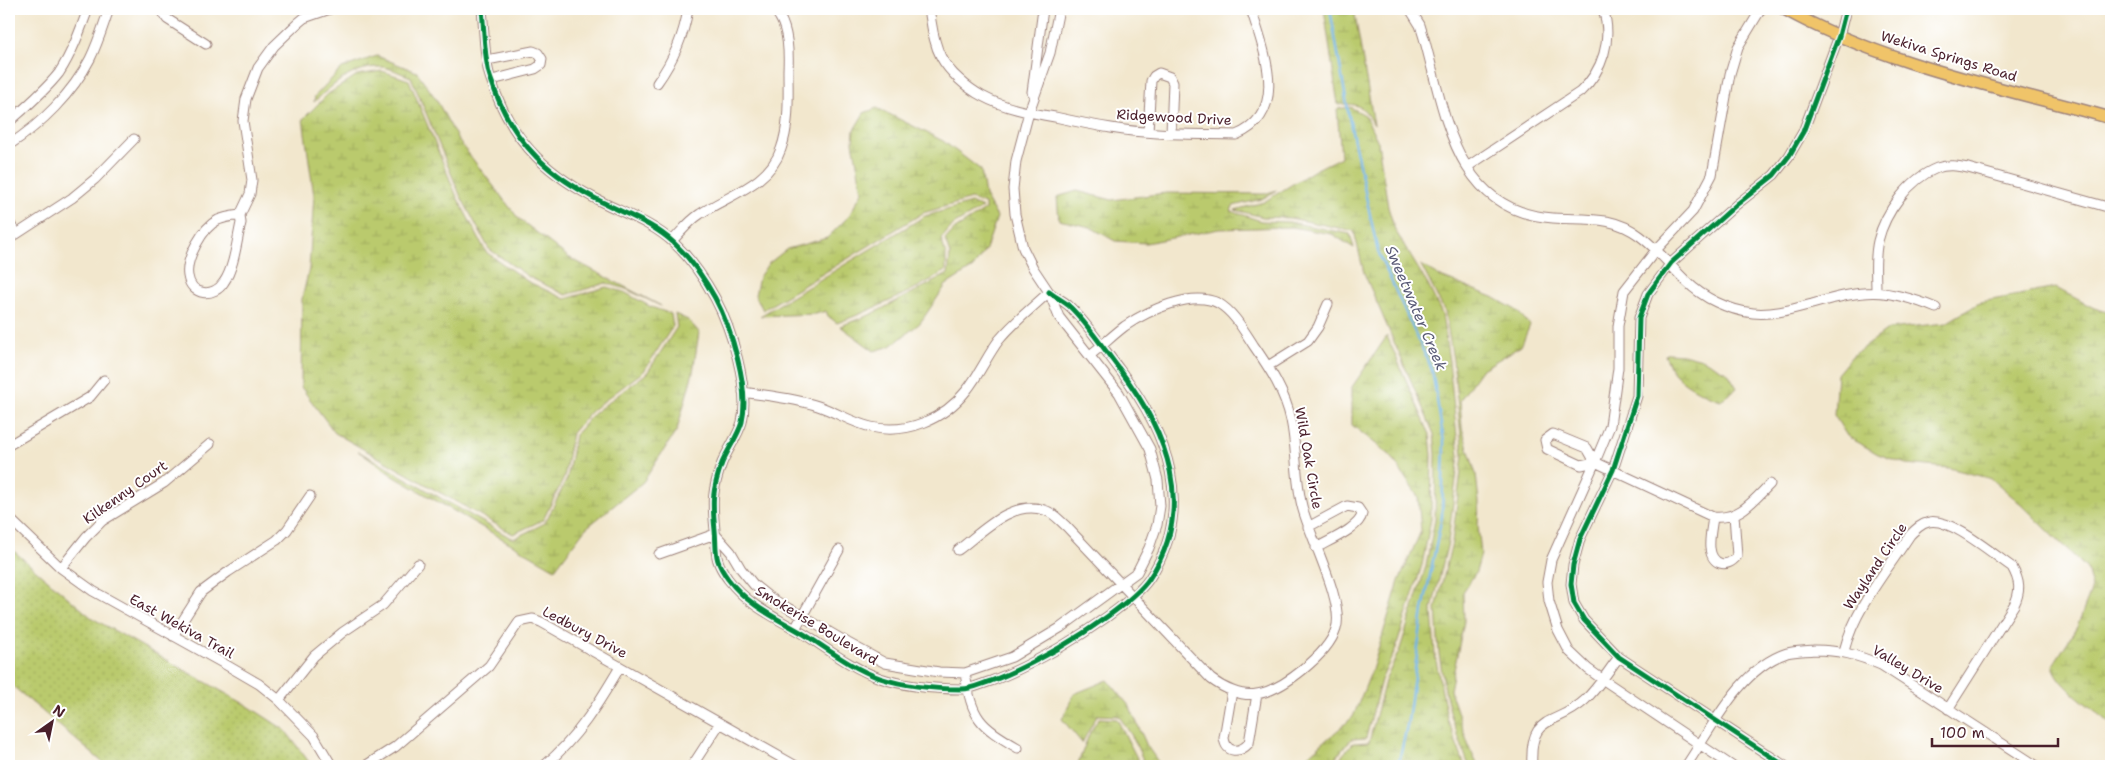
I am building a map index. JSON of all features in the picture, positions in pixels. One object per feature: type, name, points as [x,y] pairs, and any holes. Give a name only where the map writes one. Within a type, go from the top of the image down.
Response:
[{"type":"main road","name":"Wekiva Springs Road","points":[[1784,9],[1838,36],[1894,57],[2111,118]]},
{"type":"street","points":[[9,122],[46,88],[60,71],[76,40],[88,9]]},
{"type":"street","points":[[9,145],[56,105],[76,82],[90,58],[108,9]]},
{"type":"street","points":[[161,9],[167,19],[206,44]]},
{"type":"street","points":[[240,215],[217,220],[205,232],[189,262],[188,276],[192,285],[197,290],[209,293],[223,284],[229,272],[241,223],[240,215],[250,194],[252,180],[243,121],[246,99],[258,68],[274,46],[304,18],[330,9]]},
{"type":"street","name":"Smokerise Boulevard","points":[[482,9],[487,60],[492,80],[505,116],[523,142],[542,164],[568,184],[634,217],[672,241],[696,268],[715,298],[729,330],[743,392],[742,422],[723,460],[714,490],[712,507],[715,556],[728,578],[743,596],[760,610],[879,678],[910,684],[967,689],[1018,671],[1068,642],[1132,597],[1148,580],[1162,553],[1171,528],[1175,506],[1164,444],[1131,385],[1069,306],[1049,292]]},
{"type":"street","points":[[657,83],[667,69],[676,48],[688,9]]},
{"type":"street","points":[[672,241],[697,216],[722,200],[751,187],[767,174],[781,150],[787,126],[788,61],[784,28],[780,15],[773,9]]},
{"type":"street","name":"Ridgewood Drive","points":[[929,9],[933,36],[941,56],[949,68],[981,96],[1002,105],[1112,129],[1236,135],[1247,131],[1259,121],[1265,110],[1269,94],[1269,78],[1251,9]]},
{"type":"street","points":[[1029,112],[1042,9]]},
{"type":"street","points":[[743,392],[817,406],[871,427],[893,429],[914,426],[941,414],[956,402],[967,391],[998,342],[1015,323],[1049,292],[1032,268],[1023,248],[1015,214],[1013,189],[1016,161],[1029,112],[1050,53],[1058,9]]},
{"type":"street","points":[[1410,9],[1420,25],[1454,146],[1466,167],[1481,186],[1505,205],[1523,213],[1545,218],[1600,218],[1622,226],[1640,236],[1671,263],[1686,281],[1705,296],[1729,308],[1754,313],[1787,311],[1846,295],[1876,291],[1901,295],[1936,308]]},
{"type":"street","points":[[1466,167],[1580,92],[1592,81],[1605,52],[1607,36],[1603,9]]},
{"type":"street","points":[[1732,766],[1602,679],[1569,651],[1558,630],[1549,601],[1547,582],[1551,560],[1559,540],[1596,462],[1610,426],[1618,368],[1618,326],[1624,291],[1656,250],[1693,211],[1712,175],[1730,74],[1738,47],[1762,9]]},
{"type":"street","points":[[1785,766],[1620,657],[1584,620],[1574,603],[1571,584],[1573,565],[1580,539],[1613,470],[1637,396],[1639,318],[1648,294],[1671,263],[1774,175],[1789,156],[1803,132],[1846,9]]},
{"type":"street","points":[[487,60],[533,50],[542,59],[541,65],[535,69],[492,80]]},
{"type":"street","points":[[1148,132],[1151,81],[1154,76],[1159,74],[1170,77],[1172,83],[1171,133]]},
{"type":"street","points":[[9,222],[12,237],[72,198],[134,139]]},
{"type":"street","points":[[1876,291],[1875,262],[1878,240],[1887,217],[1902,195],[1919,178],[1938,167],[1952,165],[1968,168],[2111,208]]},
{"type":"street","name":"Smokerise Boulevard","points":[[715,534],[754,585],[769,596],[848,643],[885,662],[913,669],[965,673],[1012,657],[1060,628],[1121,585],[1137,572],[1149,548],[1157,524],[1160,506],[1158,480],[1150,450],[1119,393],[1059,317],[1049,292]]},
{"type":"street","name":"Wild Oak Circle","points":[[958,550],[1008,514],[1024,508],[1044,509],[1060,521],[1211,679],[1221,687],[1232,691],[1256,694],[1276,687],[1312,662],[1325,648],[1337,629],[1338,612],[1333,591],[1301,505],[1291,420],[1280,387],[1237,320],[1217,303],[1200,299],[1167,305],[1124,327],[1090,355]]},
{"type":"street","points":[[1268,366],[1308,341],[1318,327],[1328,304]]},
{"type":"street","points":[[9,445],[90,397],[104,380]]},
{"type":"street","points":[[1596,462],[1581,464],[1547,448],[1545,440],[1553,434],[1586,448],[1596,462],[1713,517],[1734,516],[1746,509],[1770,484]]},
{"type":"street","name":"Kilkenny Court","points":[[61,568],[86,537],[102,521],[164,483],[210,444]]},
{"type":"street","points":[[1150,450],[1164,444]]},
{"type":"street","points":[[173,636],[201,592],[277,540],[287,530],[310,496]]},
{"type":"street","points":[[1308,527],[1347,506],[1358,508],[1362,514],[1361,519],[1356,525],[1316,548]]},
{"type":"street","points":[[1713,517],[1710,548],[1713,557],[1719,563],[1727,565],[1733,562],[1737,556],[1734,516]]},
{"type":"street","name":"East Wekiva Trail","points":[[9,518],[61,568],[114,603],[259,684],[279,700],[314,736],[332,766]]},
{"type":"street","name":"Wayland Circle","points":[[1844,652],[1857,616],[1910,535],[1920,525],[1930,521],[1950,525],[2012,567],[2020,587],[2014,605],[1948,709]]},
{"type":"street","points":[[659,554],[715,534]]},
{"type":"street","points":[[795,629],[839,550]]},
{"type":"street","points":[[279,700],[314,656],[343,632],[383,605],[418,564]]},
{"type":"street","name":"Ledbury Drive","points":[[365,766],[395,747],[489,666],[515,626],[524,619],[542,622],[796,766]]},
{"type":"street","name":"Valley Drive","points":[[1686,766],[1735,693],[1752,675],[1770,662],[1788,653],[1828,650],[1861,656],[1881,666],[2037,766]]},
{"type":"street","points":[[1532,766],[1531,749],[1533,738],[1538,728],[1548,721],[1574,709],[1586,700],[1620,657]]},
{"type":"street","points":[[544,766],[562,751],[580,731],[620,667]]},
{"type":"street","points":[[965,673],[967,689],[974,710],[984,726],[1018,748]]},
{"type":"street","points":[[1232,691],[1224,744],[1229,749],[1237,751],[1244,749],[1249,743],[1256,694]]},
{"type":"street","points":[[692,766],[720,723]]},
{"type":"green space","points":[[1324,9],[1354,9],[1374,125],[1360,107],[1350,104],[1338,105]]},
{"type":"green space","points":[[377,56],[417,72],[436,99],[458,140],[518,218],[568,257],[661,306],[626,289],[606,283],[566,295],[529,277],[489,249],[460,195],[411,77],[382,67],[363,70],[353,73],[336,83],[314,102],[315,96],[342,68]]},
{"type":"green space","points":[[382,71],[409,80],[457,197],[486,252],[527,281],[565,299],[606,287],[624,292],[651,307],[671,314],[673,326],[644,371],[592,410],[572,433],[564,478],[543,520],[513,534],[335,433],[301,387],[302,299],[309,269],[314,196],[303,119],[328,94],[357,75]]},
{"type":"green space","points":[[1350,107],[1365,115],[1378,142],[1388,207],[1395,230],[1428,285],[1442,314],[1459,456],[1448,542],[1432,609],[1435,655],[1448,721],[1465,766],[1333,766],[1353,743],[1369,742],[1385,681],[1400,649],[1426,566],[1435,519],[1436,454],[1434,434],[1364,273],[1354,231],[1290,218],[1263,217],[1235,210],[1264,202],[1315,170],[1341,157],[1337,109]]},
{"type":"green space","points":[[877,108],[943,141],[981,170],[985,196],[997,217],[986,249],[973,268],[946,285],[920,323],[891,346],[874,351],[840,326],[872,314],[948,274],[950,254],[945,240],[955,229],[985,210],[985,204],[971,199],[923,213],[763,310],[755,295],[759,277],[768,264],[787,249],[827,238],[849,216],[862,192],[853,142],[854,130],[864,113]]},
{"type":"green space","points":[[1277,190],[1262,199],[1233,206],[1231,211],[1261,221],[1289,222],[1350,234],[1354,248],[1332,234],[1292,227],[1219,229],[1146,243],[1115,241],[1090,227],[1059,220],[1057,197],[1077,191],[1112,200],[1166,193],[1264,194]]},
{"type":"green space","points":[[971,203],[982,208],[953,225],[941,239],[946,254],[946,271],[920,286],[879,306],[837,323],[828,316],[826,311],[816,314],[760,316],[925,216]]},
{"type":"green space","points":[[1421,265],[1443,278],[1493,297],[1516,310],[1530,325],[1521,346],[1481,370],[1460,400],[1462,428],[1476,474],[1481,554],[1476,572],[1463,592],[1464,621],[1450,690],[1469,747],[1478,766],[1469,766],[1452,719],[1439,654],[1436,609],[1452,542],[1463,455],[1453,360],[1445,312]]},
{"type":"green space","points":[[2056,288],[2094,308],[2111,313],[2111,724],[2069,689],[2056,673],[2053,665],[2077,627],[2092,588],[2087,569],[2021,504],[1992,479],[1949,468],[1906,464],[1878,454],[1847,436],[1834,415],[1837,374],[1853,355],[1889,329],[1946,323],[1981,302]]},
{"type":"green space","points":[[675,314],[688,320],[699,332],[693,372],[677,430],[643,482],[585,529],[555,569],[393,476],[358,451],[511,538],[515,538],[545,523],[567,479],[575,435],[594,413],[647,373],[677,327]]},
{"type":"green space","points":[[1387,336],[1430,435],[1432,455],[1431,519],[1422,565],[1396,648],[1381,680],[1366,738],[1351,739],[1329,766],[1296,766],[1353,717],[1372,670],[1399,581],[1421,531],[1418,497],[1391,456],[1352,425],[1352,387]]},
{"type":"green space","points":[[1668,353],[1683,354],[1702,359],[1728,373],[1737,388],[1721,400],[1701,392],[1675,374],[1665,355]]},
{"type":"green space","points":[[9,543],[16,553],[92,618],[248,706],[285,730],[312,766],[107,766],[9,683]]},
{"type":"green space","points":[[1108,680],[1130,707],[1147,746],[1161,766],[1146,766],[1132,736],[1119,716],[1097,715],[1082,743],[1062,719],[1074,694]]},
{"type":"green space","points":[[1099,718],[1117,719],[1141,766],[1077,766],[1090,732]]},
{"type":"waterway","name":"Sweetwater Creek","points":[[1330,9],[1350,122],[1378,252],[1432,370],[1444,442],[1442,516],[1423,610],[1408,721],[1398,766]]},
{"type":"cycle path","points":[[482,9],[489,74],[503,110],[524,143],[551,170],[566,181],[666,236],[686,255],[696,269],[711,291],[727,325],[738,358],[744,408],[742,422],[719,472],[714,496],[713,512],[717,555],[723,572],[736,589],[755,605],[861,670],[899,683],[942,688],[969,688],[1000,678],[1059,648],[1120,607],[1142,588],[1149,579],[1163,552],[1171,525],[1173,498],[1170,471],[1151,419],[1137,394],[1095,336],[1068,305],[1049,292]]},
{"type":"cycle path","points":[[1785,766],[1619,657],[1584,620],[1574,603],[1571,584],[1573,565],[1580,539],[1613,470],[1637,396],[1639,318],[1648,294],[1671,263],[1736,205],[1774,175],[1789,156],[1803,132],[1839,36],[1846,9]]}]
